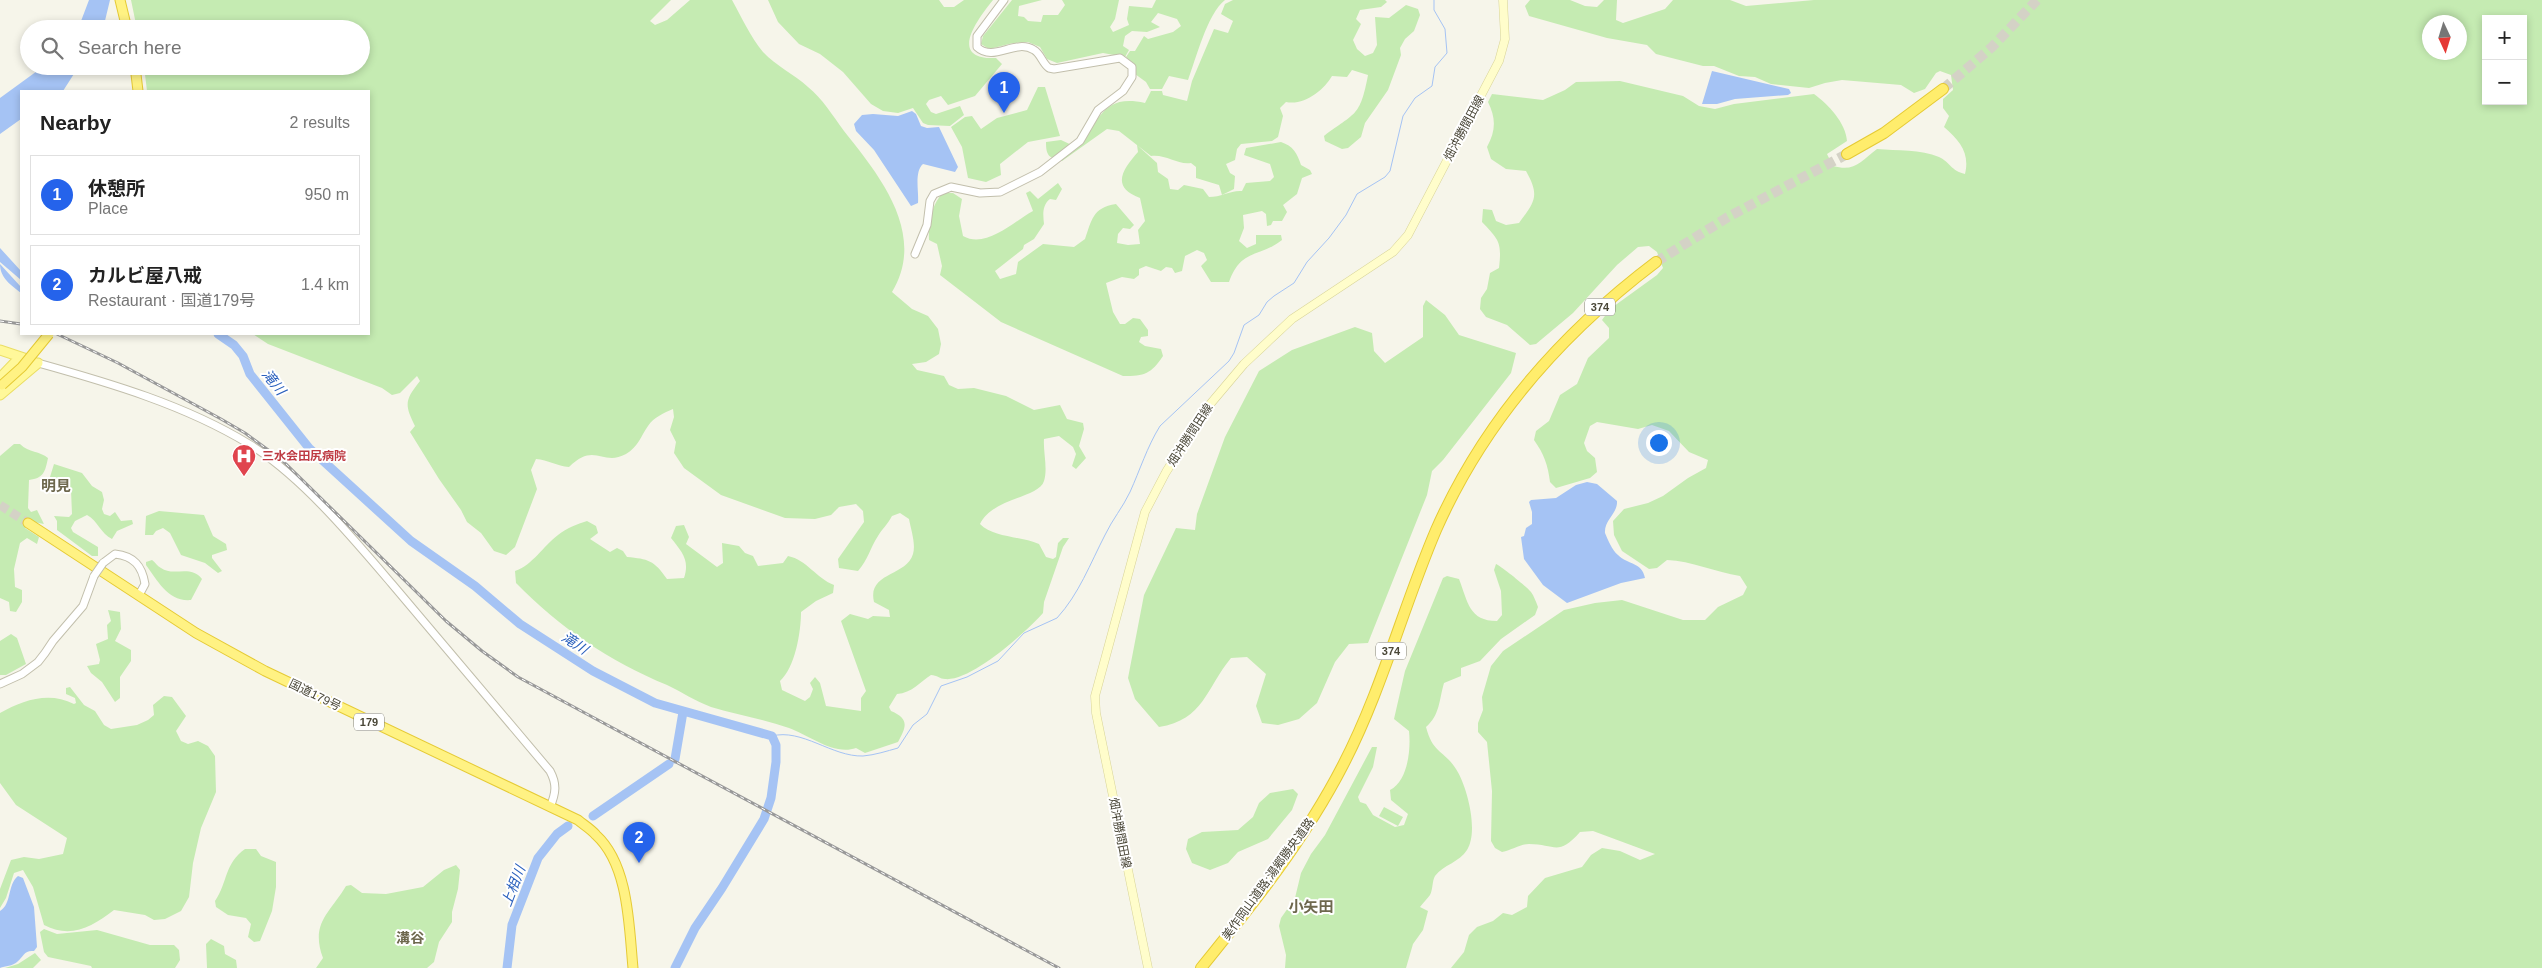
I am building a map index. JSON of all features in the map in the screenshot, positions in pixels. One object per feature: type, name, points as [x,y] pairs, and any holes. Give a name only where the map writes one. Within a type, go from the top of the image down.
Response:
[{"type":"highway","points":[[120,0],[125,20]]},
{"type":"highway","points":[[136,75],[138,90]]},
{"type":"highway","points":[[1847,154],[1884,133],[1943,89]]},
{"type":"highway","name":"美作岡山道路;湯郷勝央道路","points":[[1201,968],[1252,904],[1306,829],[1344,764],[1376,692],[1440,522],[1479,450],[1520,392],[1549,357],[1592,314],[1656,262]]},
{"type":"highway","points":[[1,383],[28,360],[48,335]]},
{"type":"highway","name":"国道179号","points":[[28,523],[196,633],[265,671],[578,820],[598,836],[609,853],[621,879],[628,906],[633,968]]},
{"type":"highway","points":[[1209,968],[1252,904]]},
{"type":"main road","name":"畑沖勝間田線","points":[[1148,968],[1096,713],[1095,696],[1145,512],[1166,472],[1206,409],[1228,382],[1292,319],[1393,252],[1408,236],[1499,61],[1505,39],[1504,0]]},
{"type":"main road","points":[[0,350],[38,363]]},
{"type":"main road","points":[[1,383],[19,358]]},
{"type":"main road","points":[[0,395],[38,363]]},
{"type":"street","points":[[915,254],[926,230],[930,201],[934,194],[951,187],[980,193],[1000,192],[1040,172],[1080,141],[1098,110],[1117,97],[1132,77],[1130,63],[1120,58],[1049,68],[1040,55],[1029,48],[1020,47],[993,53],[981,51],[977,47],[978,36],[1004,0]]},
{"type":"street","points":[[38,363],[123,388],[211,423],[250,445],[280,468],[347,532],[550,771],[555,780],[556,790],[550,806]]},
{"type":"street","points":[[0,684],[38,662],[83,606],[94,576],[103,563],[115,554],[131,557],[136,561],[144,584],[139,595]]},
{"type":"green space","points":[[131,0],[671,0],[650,21],[655,25],[667,20],[690,0],[732,0],[763,52],[803,82],[823,102],[872,167],[895,207],[902,227],[904,249],[901,270],[892,292],[912,309],[928,316],[938,329],[941,344],[939,354],[926,362],[912,364],[917,370],[944,376],[949,385],[958,389],[974,388],[1006,396],[1034,410],[1060,405],[1067,419],[1083,423],[1084,429],[1079,446],[1086,458],[1076,469],[1072,466],[1076,454],[1073,447],[1059,436],[1044,439],[1046,471],[1044,481],[1040,487],[994,509],[986,515],[980,524],[993,532],[1039,544],[1046,557],[1053,559],[1056,557],[1058,543],[1063,538],[1069,538],[1063,547],[1044,602],[1043,613],[1012,643],[969,672],[956,678],[945,679],[931,675],[911,689],[897,694],[889,707],[891,711],[904,720],[903,732],[898,742],[865,753],[856,748],[848,750],[830,747],[789,728],[711,707],[646,676],[586,642],[550,615],[516,583],[515,571],[533,560],[561,533],[572,526],[587,521],[596,526],[598,533],[590,539],[610,552],[617,548],[623,551],[627,557],[650,562],[667,579],[684,578],[686,566],[684,556],[671,538],[676,526],[684,525],[689,537],[686,544],[717,567],[723,563],[722,543],[739,546],[745,553],[753,556],[758,566],[783,563],[788,556],[795,558],[834,585],[833,593],[816,601],[801,612],[800,629],[793,659],[790,668],[780,681],[782,690],[805,701],[810,697],[813,689],[810,683],[815,677],[820,683],[826,706],[861,711],[861,698],[866,691],[841,621],[850,614],[868,619],[873,616],[890,617],[889,610],[874,602],[873,592],[881,580],[903,567],[913,554],[914,541],[909,519],[900,513],[892,516],[858,571],[839,568],[838,559],[864,522],[863,511],[856,504],[839,507],[831,515],[815,519],[785,518],[721,495],[684,468],[674,453],[676,442],[670,430],[674,417],[673,409],[653,420],[634,448],[618,457],[586,456],[569,467],[536,459],[531,470],[537,489],[515,547],[506,555],[494,551],[481,533],[467,522],[410,432],[415,426],[409,412],[408,402],[411,393],[420,381],[417,376],[400,393],[392,395],[382,388],[268,344],[254,335],[370,335],[370,90],[147,90],[145,75],[370,75],[370,20],[135,20]]},
{"type":"green space","points":[[768,0],[939,0],[944,7],[954,7],[964,0],[993,0],[974,28],[969,46],[973,53],[981,57],[996,58],[1002,64],[975,96],[948,105],[941,96],[929,100],[926,104],[931,112],[936,114],[960,106],[964,115],[950,126],[928,125],[923,123],[913,108],[898,113],[883,111],[871,104],[843,72],[820,54],[799,44],[778,22]]},
{"type":"green space","points":[[1012,0],[1042,0],[1019,6],[1018,16],[1024,17],[1028,21],[1041,22],[1043,15],[1058,15],[1065,5],[1062,0],[1119,0],[1115,19],[1110,27],[1113,32],[1129,25],[1127,19],[1129,6],[1152,8],[1156,0],[1225,0],[1207,26],[1188,80],[1169,76],[1162,89],[1150,89],[1146,82],[1135,74],[1134,66],[1126,57],[1130,51],[1135,51],[1144,36],[1148,39],[1173,32],[1181,26],[1177,19],[1158,13],[1151,22],[1160,27],[1147,32],[1132,31],[1125,36],[1123,46],[1129,50],[1125,57],[1103,53],[1057,63],[1047,59],[1040,47],[1028,42],[1013,43],[989,49],[981,44],[983,36]]},
{"type":"green space","points":[[1233,0],[1385,0],[1387,2],[1381,7],[1360,10],[1356,19],[1361,24],[1353,40],[1357,49],[1365,56],[1373,53],[1377,45],[1375,17],[1389,18],[1406,5],[1418,9],[1420,15],[1414,31],[1405,39],[1400,48],[1401,55],[1388,90],[1365,123],[1361,137],[1348,148],[1342,149],[1325,141],[1324,136],[1355,113],[1359,107],[1368,75],[1352,70],[1347,77],[1332,76],[1324,87],[1313,96],[1300,102],[1286,102],[1280,108],[1283,116],[1278,137],[1272,141],[1241,144],[1237,149],[1235,160],[1226,164],[1230,173],[1235,176],[1234,189],[1222,195],[1219,185],[1196,178],[1196,167],[1191,163],[1151,156],[1119,131],[1107,129],[1062,161],[1049,156],[1046,142],[1061,140],[1076,147],[1103,112],[1119,102],[1145,103],[1151,91],[1162,91],[1163,95],[1187,101],[1192,81],[1214,29],[1228,33],[1233,21],[1221,14],[1225,4]]},
{"type":"green space","points":[[1530,0],[1570,0],[1585,6],[1597,7],[1604,0],[1617,0],[1616,20],[1623,23],[1665,9],[1673,0],[1730,0],[1746,6],[1814,0],[2542,0],[2542,968],[1451,968],[1464,952],[1469,935],[1477,927],[1493,921],[1503,913],[1512,915],[1527,907],[1528,896],[1545,878],[1582,867],[1591,855],[1602,848],[1620,851],[1640,860],[1655,854],[1593,831],[1580,832],[1573,840],[1561,847],[1526,844],[1502,852],[1495,848],[1491,841],[1492,791],[1487,742],[1478,732],[1478,723],[1483,710],[1482,697],[1491,666],[1503,651],[1564,610],[1595,603],[1622,600],[1683,620],[1705,620],[1718,607],[1743,595],[1747,587],[1740,576],[1685,562],[1667,560],[1657,568],[1649,569],[1622,551],[1614,535],[1613,521],[1624,509],[1648,503],[1663,496],[1706,468],[1708,460],[1689,452],[1669,431],[1652,425],[1638,429],[1597,422],[1590,426],[1584,443],[1587,451],[1595,458],[1597,472],[1590,478],[1556,488],[1550,482],[1545,460],[1534,440],[1536,431],[1549,421],[1560,395],[1577,384],[1588,358],[1609,338],[1609,328],[1602,320],[1610,309],[1657,275],[1663,268],[1657,252],[1649,246],[1638,247],[1617,265],[1573,313],[1536,344],[1530,345],[1507,325],[1486,317],[1480,309],[1481,298],[1487,289],[1490,273],[1499,268],[1500,252],[1496,238],[1482,222],[1483,209],[1492,210],[1496,221],[1506,225],[1519,223],[1534,198],[1533,187],[1526,171],[1506,169],[1491,159],[1487,147],[1494,125],[1494,119],[1488,102],[1492,94],[1543,100],[1565,90],[1576,82],[1620,81],[1683,96],[1699,106],[1715,109],[1734,104],[1814,94],[1835,114],[1846,134],[1847,141],[1827,154],[1833,166],[1841,168],[1852,167],[1877,149],[1917,151],[1932,154],[1943,159],[1960,173],[1965,174],[1966,167],[1965,154],[1959,142],[1944,127],[1949,116],[1943,108],[1943,99],[1953,90],[1951,75],[1940,71],[1936,73],[1925,89],[1914,93],[1901,85],[1842,80],[1809,88],[1771,84],[1755,77],[1739,76],[1714,66],[1703,66],[1656,54],[1647,45],[1607,38],[1529,16],[1525,6]]},
{"type":"green space","points":[[1038,87],[1045,87],[1060,136],[1028,142],[1000,164],[1001,175],[986,182],[968,178],[962,147],[951,127],[965,117],[972,116],[981,129],[997,118],[1027,110]]},
{"type":"green space","points":[[1281,142],[1292,148],[1301,165],[1310,170],[1312,174],[1302,178],[1297,194],[1283,205],[1287,212],[1282,221],[1273,221],[1271,225],[1267,226],[1266,214],[1262,211],[1243,215],[1244,228],[1239,241],[1247,248],[1256,244],[1256,235],[1281,235],[1282,240],[1274,246],[1245,259],[1234,271],[1229,282],[1211,282],[1201,266],[1207,260],[1204,253],[1197,250],[1185,256],[1182,271],[1175,273],[1172,268],[1166,267],[1161,271],[1146,266],[1139,269],[1139,275],[1134,279],[1122,277],[1106,283],[1113,312],[1120,324],[1125,324],[1133,318],[1140,319],[1148,330],[1148,336],[1141,337],[1139,342],[1145,346],[1161,349],[1163,356],[1155,367],[1147,373],[1123,376],[1001,322],[940,275],[942,266],[937,244],[929,240],[929,234],[933,208],[943,193],[953,193],[962,199],[959,216],[963,236],[981,239],[990,237],[1033,211],[1026,193],[1030,191],[1038,199],[1058,183],[1062,189],[1056,200],[1050,199],[1047,201],[1043,214],[1044,224],[1034,239],[1024,245],[1023,249],[995,271],[1000,279],[1016,274],[1018,262],[1043,244],[1074,247],[1085,239],[1097,212],[1102,208],[1116,204],[1134,225],[1130,229],[1123,228],[1118,234],[1117,243],[1128,245],[1140,244],[1138,230],[1145,221],[1140,198],[1125,189],[1122,183],[1124,171],[1138,152],[1137,145],[1157,163],[1158,172],[1168,179],[1170,189],[1178,190],[1184,185],[1203,189],[1209,197],[1242,191],[1246,183],[1270,181],[1274,177],[1270,164],[1244,155],[1246,148]]},
{"type":"green space","points":[[1426,300],[1445,315],[1459,335],[1516,353],[1511,373],[1443,460],[1432,471],[1427,495],[1368,643],[1349,644],[1335,662],[1317,703],[1299,719],[1278,725],[1262,723],[1256,706],[1266,674],[1247,657],[1231,658],[1195,710],[1174,723],[1159,727],[1135,699],[1128,678],[1144,595],[1176,528],[1195,530],[1197,514],[1225,437],[1259,371],[1292,350],[1355,327],[1372,333],[1374,351],[1385,363],[1423,337],[1423,306]]},
{"type":"green space","points":[[14,444],[20,444],[48,458],[43,474],[38,478],[29,480],[28,508],[31,512],[37,510],[44,524],[29,521],[25,528],[39,537],[37,544],[27,538],[20,543],[14,569],[15,587],[22,590],[22,602],[16,612],[10,611],[9,602],[0,598],[0,456]]},
{"type":"green space","points":[[54,464],[82,473],[92,486],[102,492],[104,500],[102,509],[104,514],[110,516],[115,512],[121,521],[132,520],[133,524],[117,531],[112,539],[87,515],[75,521],[71,528],[73,532],[98,547],[98,556],[92,556],[57,530],[57,521],[54,516],[69,517],[72,514],[71,490],[65,487],[56,487],[54,490],[50,488],[50,477]]},
{"type":"green space","points":[[159,511],[204,515],[213,536],[226,544],[227,550],[212,555],[212,558],[222,571],[218,573],[205,563],[181,555],[170,533],[163,528],[156,531],[153,535],[145,535],[146,516]]},
{"type":"green space","points":[[152,560],[166,570],[193,572],[202,579],[191,600],[176,598],[159,584],[146,565],[146,562]]},
{"type":"green space","points":[[1496,564],[1531,592],[1538,607],[1535,615],[1501,639],[1480,661],[1461,668],[1461,676],[1444,683],[1437,712],[1426,727],[1435,747],[1452,763],[1464,786],[1470,809],[1472,832],[1470,842],[1464,854],[1438,872],[1433,880],[1430,895],[1420,907],[1428,911],[1423,930],[1413,944],[1406,968],[1285,968],[1286,955],[1279,926],[1281,918],[1295,898],[1301,873],[1311,854],[1325,835],[1372,747],[1377,747],[1373,767],[1358,797],[1360,802],[1366,804],[1373,815],[1395,827],[1404,825],[1408,814],[1391,800],[1390,790],[1401,780],[1407,764],[1409,731],[1394,719],[1405,671],[1443,578],[1447,576],[1459,579],[1471,609],[1475,614],[1481,618],[1497,621],[1502,615],[1501,591],[1494,570]]},
{"type":"green space","points":[[108,610],[120,612],[121,629],[115,641],[131,650],[131,661],[120,677],[120,698],[115,702],[102,682],[91,673],[87,666],[99,664],[100,660],[96,644],[108,639],[107,625],[111,621]]},
{"type":"green space","points":[[11,634],[17,638],[26,664],[6,675],[0,675],[0,641]]},
{"type":"green space","points":[[70,687],[84,705],[95,711],[104,725],[111,729],[137,725],[148,720],[154,715],[153,705],[164,696],[172,697],[186,716],[176,731],[181,741],[188,744],[198,741],[208,746],[215,756],[216,792],[201,828],[193,863],[189,897],[181,911],[165,919],[154,920],[145,915],[114,910],[98,921],[81,929],[63,931],[54,929],[44,925],[33,887],[23,870],[14,873],[6,898],[0,908],[0,889],[11,860],[24,857],[39,859],[63,854],[67,838],[16,805],[0,783],[0,713],[18,704],[36,699],[55,698],[74,704],[76,703],[75,698],[66,694],[66,688]]},
{"type":"green space","points":[[1293,789],[1298,794],[1292,810],[1268,839],[1238,852],[1228,863],[1210,870],[1192,863],[1186,849],[1188,839],[1202,832],[1238,830],[1253,817],[1259,803],[1270,793]]},
{"type":"green space","points":[[1384,807],[1403,817],[1398,826],[1379,816]]},
{"type":"green space","points":[[245,849],[256,849],[261,856],[276,862],[276,887],[272,911],[260,941],[254,942],[248,937],[251,924],[246,918],[228,915],[216,907],[215,901],[233,861]]},
{"type":"green space","points":[[456,865],[460,870],[458,889],[452,912],[452,922],[439,942],[434,962],[427,968],[316,968],[323,958],[319,936],[320,927],[328,911],[346,886],[351,885],[362,893],[386,894],[423,887],[444,870]]},
{"type":"green space","points":[[44,929],[57,934],[97,930],[150,945],[174,945],[179,950],[180,960],[175,968],[92,968],[91,966],[48,957],[44,952],[40,932]]},
{"type":"green space","points":[[211,939],[224,946],[225,954],[236,960],[237,968],[207,968],[206,944]]},
{"type":"green space","points":[[35,953],[41,960],[33,968],[5,968],[18,964]]},
{"type":"water","points":[[89,0],[110,0],[105,20],[81,20]]},
{"type":"water","points":[[1712,71],[1789,89],[1791,93],[1788,95],[1735,99],[1717,104],[1702,104]]},
{"type":"water","points":[[32,75],[73,75],[64,90],[20,90],[20,120],[0,134],[0,98]]},
{"type":"water","points":[[912,111],[916,114],[921,126],[927,128],[939,127],[958,167],[955,172],[923,164],[920,167],[918,177],[918,203],[911,206],[874,150],[856,131],[854,124],[862,115],[898,116]]},
{"type":"water","points":[[0,248],[20,270],[20,279],[0,262]]},
{"type":"water","points":[[0,264],[20,286],[20,292],[10,284],[0,269]]},
{"type":"water","points":[[1587,482],[1597,484],[1617,501],[1617,505],[1605,528],[1605,533],[1616,553],[1638,566],[1645,578],[1621,583],[1567,603],[1543,585],[1524,559],[1521,537],[1524,536],[1526,528],[1532,524],[1532,512],[1529,502],[1531,500],[1556,498],[1576,485]]},
{"type":"water","points":[[18,876],[23,878],[34,907],[37,947],[34,951],[26,952],[15,963],[0,968],[0,911],[4,908],[12,884]]},
{"type":"waterway","points":[[772,736],[795,736],[851,755],[863,756],[898,748],[913,725],[927,714],[941,686],[967,677],[998,661],[1024,633],[1057,618],[1078,589],[1108,529],[1127,498],[1147,450],[1160,426],[1229,361],[1234,353],[1244,325],[1259,315],[1267,302],[1274,296],[1294,283],[1307,262],[1329,238],[1346,215],[1357,194],[1385,177],[1390,171],[1403,116],[1415,98],[1432,86],[1435,67],[1447,53],[1445,29],[1434,10],[1434,0]]},
{"type":"waterway","name":"滝川","points":[[219,335],[234,345],[243,356],[250,374],[309,448],[411,541],[475,586],[520,624],[593,671],[655,703],[772,736],[776,745],[776,762],[771,798],[764,819],[695,928],[675,968]]},
{"type":"waterway","name":"上相川","points":[[675,759],[683,712]]},
{"type":"waterway","name":"上相川","points":[[593,816],[669,764]]},
{"type":"waterway","name":"上相川","points":[[507,968],[512,925],[538,858],[557,834],[568,826]]},
{"type":"tunnel","points":[[1943,89],[1992,47],[2037,0]]},
{"type":"tunnel","points":[[1656,262],[1728,217],[1847,154]]},
{"type":"tunnel","points":[[0,505],[28,523]]},
{"type":"railway","points":[[0,321],[20,324]]},
{"type":"railway","points":[[59,335],[118,363],[221,419],[245,433],[282,460],[446,621],[482,651],[518,677],[1059,968]]},
{"type":"place","name":"休憩所","points":[[1004,113]]},
{"type":"place","name":"三水会田尻病院","points":[[244,477]]},
{"type":"place","name":"カルビ屋八戒","points":[[639,863]]},
{"type":"district","name":"明見","points":[[56,485]]},
{"type":"district","name":"小矢田","points":[[1311,906]]},
{"type":"district","name":"溝谷","points":[[410,938]]}]
